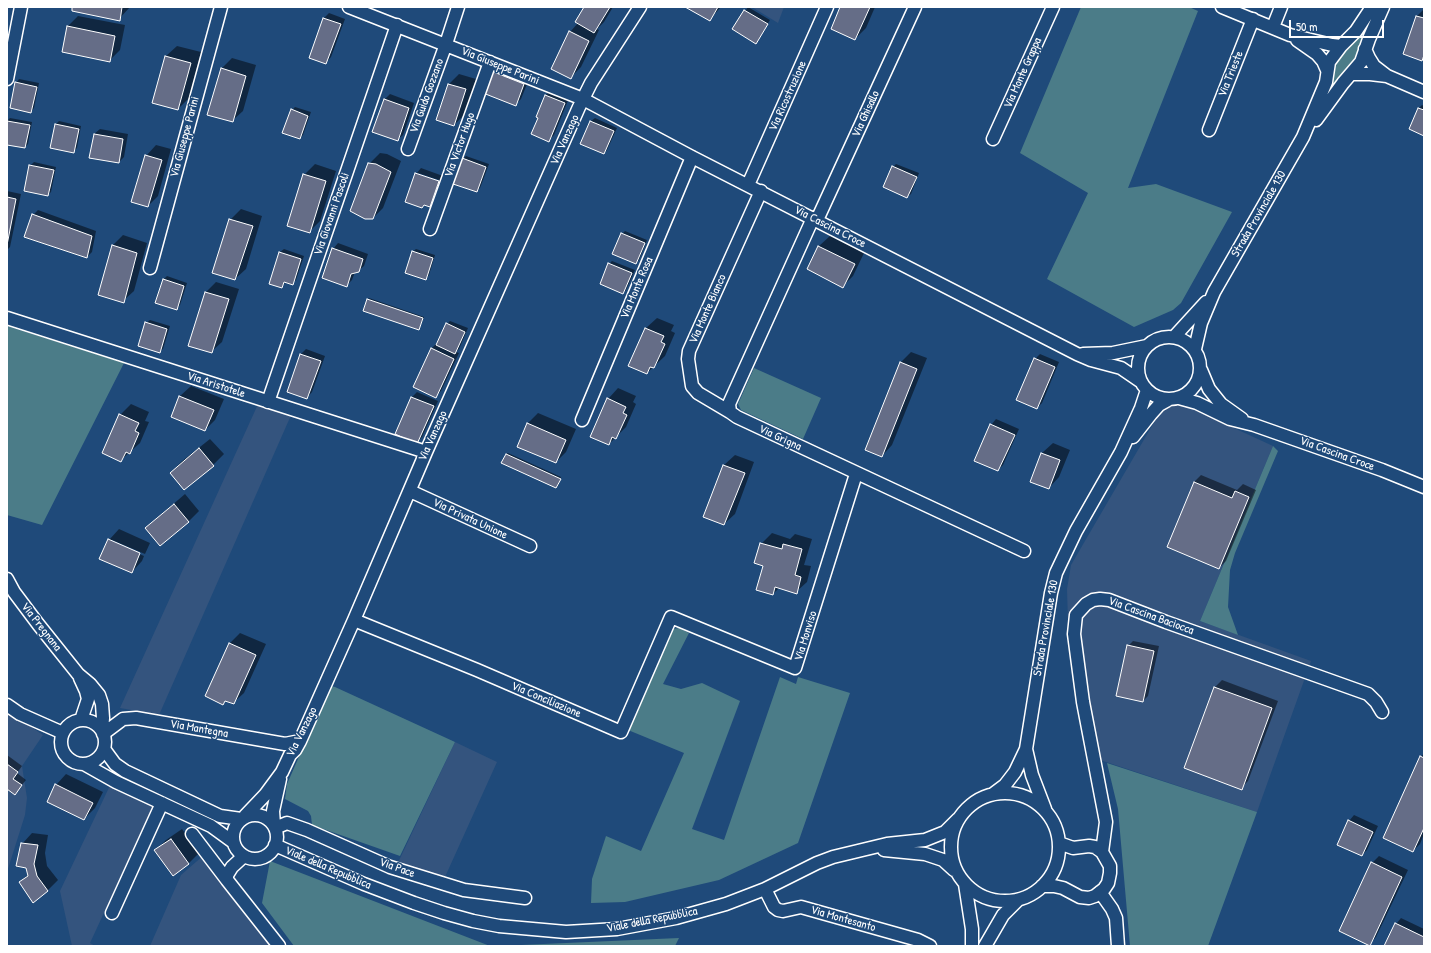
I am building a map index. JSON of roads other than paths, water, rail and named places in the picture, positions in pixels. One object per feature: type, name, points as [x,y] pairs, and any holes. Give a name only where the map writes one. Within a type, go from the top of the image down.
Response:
[{"type":"street","points":[[7,79],[11,32],[21,7]]},
{"type":"street","name":"Via Giuseppe Parini","points":[[150,268],[221,7]]},
{"type":"street","name":"Via Giuseppe Parini","points":[[349,7],[583,99]]},
{"type":"street","name":"Via Guido Gozzano","points":[[408,149],[458,7]]},
{"type":"street","name":"Via Vanzago","points":[[243,818],[265,795],[282,772],[290,755],[300,742],[426,452],[583,99],[591,83],[640,7]]},
{"type":"street","name":"Via Ricostruzione","points":[[748,185],[827,7]]},
{"type":"street","name":"Via Ghisallo","points":[[815,219],[915,7]]},
{"type":"street","name":"Via Monte Grappa","points":[[993,139],[1053,7]]},
{"type":"street","points":[[1222,7],[1290,35],[1317,54],[1323,61],[1327,70]]},
{"type":"street","points":[[1273,27],[1282,7]]},
{"type":"street","name":"Strada Provinciale 130","points":[[1195,349],[1201,323],[1214,292],[1303,137],[1326,82],[1327,70],[1330,62],[1341,46],[1356,31],[1372,7]]},
{"type":"street","name":"Strada Provinciale 130","points":[[1303,137],[1343,83],[1361,62],[1383,7]]},
{"type":"street","name":"Via Trieste","points":[[1209,130],[1253,19]]},
{"type":"street","name":"Via Giovanni Pascoli","points":[[268,402],[397,25]]},
{"type":"street","points":[[1290,35],[1341,46]]},
{"type":"street","points":[[1365,49],[1374,66],[1387,76],[1424,92]]},
{"type":"street","name":"Via Victor Hugo","points":[[430,229],[490,62]]},
{"type":"street","points":[[1351,74],[1387,76]]},
{"type":"street","name":"Via Cascina Croce","points":[[583,99],[692,157],[1077,354],[1091,360],[1122,368],[1144,385]]},
{"type":"street","name":"Via Monte Rosa","points":[[582,420],[692,157]]},
{"type":"street","name":"Via Monte Bianco","points":[[730,412],[698,393],[692,386],[688,359],[689,351],[761,191]]},
{"type":"street","points":[[730,412],[729,404],[815,219]]},
{"type":"street","name":"Strada Provinciale 130","points":[[1174,337],[1214,292]]},
{"type":"street","name":"Via Aristotele","points":[[7,318],[426,452]]},
{"type":"street","points":[[1147,346],[1155,340],[1164,337],[1182,339],[1195,349],[1201,363],[1201,370]]},
{"type":"street","name":"Via Cascina Croce","points":[[1077,354],[1113,353],[1147,346]]},
{"type":"street","name":"Strada Provinciale 130","points":[[993,794],[1005,785],[1015,772],[1026,749],[1050,593],[1056,573],[1076,531],[1121,452],[1141,408],[1144,385],[1138,372],[1138,362],[1147,346]]},
{"type":"street","name":"Via Cascina Croce","points":[[1201,370],[1209,389],[1221,404],[1250,424]]},
{"type":"street","name":"Strada Provinciale 130","points":[[1121,452],[1160,405],[1188,394],[1194,388],[1199,380],[1201,370]]},
{"type":"street","points":[[1144,385],[1153,395],[1174,399]]},
{"type":"street","name":"Via Cascina Croce","points":[[1174,399],[1197,403],[1230,419],[1250,424],[1382,470],[1424,487]]},
{"type":"street","name":"Via Grigna","points":[[730,412],[737,418],[1024,551]]},
{"type":"street","name":"Via Monviso","points":[[671,617],[795,668],[856,474]]},
{"type":"street","name":"Via Privata Unione","points":[[410,491],[530,546]]},
{"type":"street","name":"Via Pregnana","points":[[7,579],[14,592],[38,624],[78,674],[90,684],[99,695],[104,718],[102,732]]},
{"type":"street","name":"Via Cascina Baciocca","points":[[1102,852],[1106,822],[1104,805],[1082,702],[1074,634],[1076,615],[1086,604],[1093,600],[1109,600],[1166,622],[1368,694],[1376,702],[1382,712]]},
{"type":"street","name":"Via Conciliazione","points":[[354,620],[620,732],[671,617]]},
{"type":"street","name":"Via Pregnana","points":[[78,674],[88,699],[81,720]]},
{"type":"street","points":[[7,705],[20,714],[63,733]]},
{"type":"street","name":"Via Mantegna","points":[[102,732],[123,719],[136,718],[285,744],[300,742]]},
{"type":"street","points":[[81,720],[93,723],[102,732],[105,744],[104,749],[97,760],[84,764],[77,764],[65,755],[61,740],[63,733],[74,722],[81,720]]},
{"type":"street","points":[[285,744],[289,749],[290,755]]},
{"type":"street","points":[[104,749],[115,764],[125,771],[220,816],[243,818],[257,815],[264,816],[274,826],[277,838],[272,851],[266,856],[258,859],[251,859],[244,856],[235,847],[233,842],[233,832],[235,827],[243,818]]},
{"type":"street","name":"Strada Provinciale 130","points":[[1026,749],[1038,794],[1046,812]]},
{"type":"street","points":[[84,764],[116,782],[211,826],[233,842]]},
{"type":"street","name":"Via Vanzago","points":[[274,826],[273,811],[282,772]]},
{"type":"street","points":[[1007,793],[1022,796],[1035,802],[1046,812],[1052,822],[1059,843],[1053,872],[1042,886],[1029,896],[1018,900],[1004,901],[989,899],[976,893],[965,884],[956,871],[951,858],[950,845],[952,832],[958,819],[967,807],[979,799],[993,794],[1007,793]]},
{"type":"street","points":[[112,913],[162,803]]},
{"type":"street","name":"Viale della Repubblica","points":[[275,845],[364,884],[414,903],[473,921],[524,929],[566,932],[617,929],[676,918],[726,904],[765,889],[816,863],[847,853],[887,844],[925,840],[946,832],[958,819]]},
{"type":"street","name":"Via Pace","points":[[274,826],[287,823],[307,830],[390,866],[464,890],[525,898]]},
{"type":"street","points":[[1089,846],[1097,841],[1105,830]]},
{"type":"street","points":[[192,834],[278,946]]},
{"type":"street","points":[[1042,886],[1063,888],[1080,897],[1089,898],[1100,892],[1108,883],[1110,866],[1102,852],[1095,847],[1089,846],[1073,848],[1059,843]]},
{"type":"street","name":"Viale della Repubblica","points":[[864,849],[925,854],[943,860],[956,871]]},
{"type":"street","points":[[227,880],[232,867],[244,856]]},
{"type":"street","points":[[965,884],[972,929],[972,946]]},
{"type":"street","name":"Via Montesanto","points":[[765,889],[774,907],[778,910],[783,911],[801,907],[918,940],[930,946]]},
{"type":"street","points":[[1100,892],[1112,909],[1116,918],[1118,946]]},
{"type":"street","points":[[986,946],[1004,915],[1018,900]]}]
